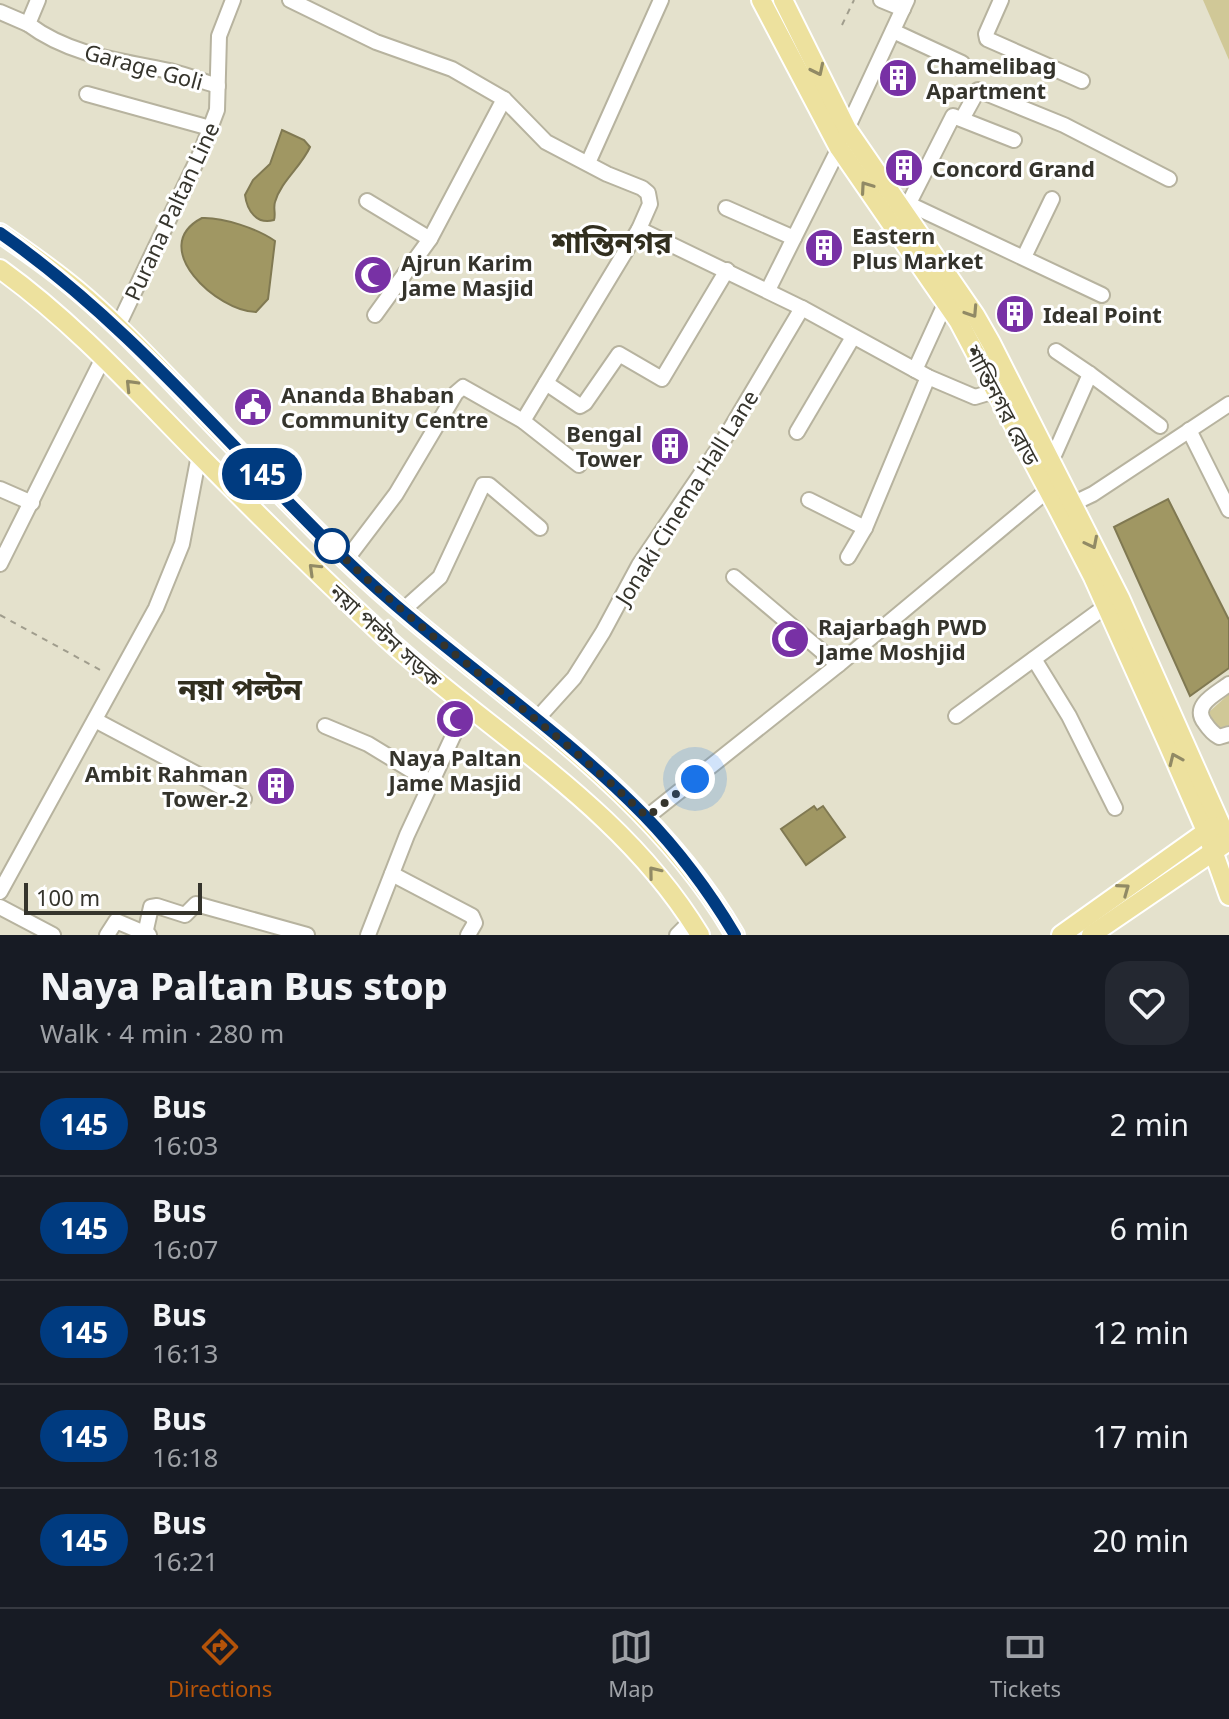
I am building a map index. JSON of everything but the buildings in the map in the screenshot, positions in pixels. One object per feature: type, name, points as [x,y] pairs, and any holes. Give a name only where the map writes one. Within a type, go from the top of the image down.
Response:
[{"type":"main road","name":"শান্তিনগর রোড","points":[[761,0],[839,148],[946,302],[1048,490],[1066,507]]},
{"type":"main road","name":"শান্তিনগর রোড","points":[[783,0],[847,129],[900,199],[975,315],[1048,457],[1066,507],[1218,822],[1225,844],[1229,896]]},
{"type":"main road","name":"নয়া পল্টন সড়ক","points":[[0,233],[42,262],[118,326],[346,560],[402,611],[593,767],[647,817],[711,897],[735,935]]},
{"type":"main road","name":"নয়া পল্টন সড়ক","points":[[4,276],[104,356],[199,455],[385,636],[589,803],[647,864],[695,928]]},
{"type":"main road","points":[[1061,935],[1218,822]]},
{"type":"main road","points":[[1091,935],[1225,844]]},
{"type":"street","points":[[28,24],[38,0]]},
{"type":"street","points":[[290,0],[376,42],[452,69],[504,99],[546,142],[648,193],[650,204],[639,229],[523,421]]},
{"type":"street","points":[[588,163],[661,0]]},
{"type":"street","points":[[847,129],[905,5],[881,0]]},
{"type":"street","points":[[1001,0],[986,34],[987,39],[1082,81]]},
{"type":"street","name":"Purana Paltan Line","points":[[118,326],[217,110],[219,36],[231,1]]},
{"type":"street","name":"Garage Goli","points":[[0,12],[28,24],[44,36],[100,58],[174,72],[218,86]]},
{"type":"street","points":[[893,31],[962,63]]},
{"type":"street","points":[[962,119],[978,90],[1064,125],[1169,179]]},
{"type":"street","points":[[87,94],[210,128]]},
{"type":"street","points":[[375,315],[430,239],[504,99]]},
{"type":"street","points":[[1014,140],[951,117],[900,199],[1102,295]]},
{"type":"street","points":[[768,290],[839,148]]},
{"type":"street","points":[[1024,257],[1052,199]]},
{"type":"street","points":[[367,201],[430,239]]},
{"type":"street","points":[[726,208],[794,238]]},
{"type":"street","points":[[639,229],[768,290],[921,374],[975,397],[995,391]]},
{"type":"street","points":[[546,383],[580,406],[619,354],[662,379],[727,270]]},
{"type":"street","points":[[848,557],[865,528],[946,302]]},
{"type":"street","name":"Jonaki Cinema Hall Lane","points":[[536,720],[574,678],[639,565],[722,443],[802,308]]},
{"type":"street","points":[[797,432],[853,337]]},
{"type":"street","points":[[1056,351],[1160,426]]},
{"type":"street","points":[[0,564],[104,356]]},
{"type":"street","points":[[1048,457],[1055,453],[1090,374]]},
{"type":"street","points":[[346,560],[396,494],[456,393],[463,387],[523,421],[579,465]]},
{"type":"street","points":[[1066,507],[1093,494],[1229,404]]},
{"type":"street","points":[[1189,430],[1222,481],[1229,510]]},
{"type":"street","points":[[0,892],[156,608],[182,544],[199,455]]},
{"type":"street","points":[[402,611],[440,577],[483,485],[489,485],[540,528]]},
{"type":"street","points":[[0,489],[32,503]]},
{"type":"street","points":[[647,817],[838,665],[1048,490]]},
{"type":"street","points":[[809,500],[865,528]]},
{"type":"street","points":[[734,577],[838,665]]},
{"type":"street","points":[[956,716],[1113,602]]},
{"type":"street","points":[[1034,659],[1069,716],[1115,808]]},
{"type":"street","points":[[1229,684],[1199,711],[1213,734],[1219,737],[1229,734]]},
{"type":"street","points":[[368,935],[467,706]]},
{"type":"street","points":[[95,720],[244,799]]},
{"type":"street","points":[[325,726],[368,744],[432,783]]},
{"type":"street","points":[[392,874],[472,916],[475,923],[468,935]]},
{"type":"street","points":[[107,935],[116,921],[147,934],[151,907],[185,915],[196,904],[307,935]]},
{"type":"street","points":[[0,907],[53,935]]},
{"type":"street","points":[[677,935],[695,928]]},
{"type":"path","points":[[842,25],[854,0]]},
{"type":"path","points":[[0,615],[118,680]]},
{"type":"shaded area","points":[[1203,0],[1229,0],[1229,60]]},
{"type":"shaded area","points":[[282,130],[304,140],[310,147],[278,194],[274,204],[274,220],[258,219],[248,206],[245,195],[253,180],[270,164]]},
{"type":"shaded area","points":[[202,218],[240,225],[275,241],[268,299],[256,312],[240,309],[207,290],[184,260],[181,245],[187,230]]},
{"type":"shaded area","points":[[1168,499],[1229,620],[1229,668],[1190,696],[1114,527]]},
{"type":"shaded area","points":[[1229,694],[1229,725],[1218,729],[1208,713]]},
{"type":"shaded area","points":[[814,806],[817,810],[823,806],[845,837],[806,865],[781,829]]},
{"type":"bus line","name":"145","points":[[0,233],[42,262],[118,326],[346,560],[402,611],[613,784],[647,817],[711,897],[735,935]]},
{"type":"place","name":"Chamelibag Apartment","points":[[898,78]]},
{"type":"place","name":"Concord Grand","points":[[904,168]]},
{"type":"place","name":"Eastern Plus Market","points":[[824,248]]},
{"type":"place","name":"Ajrun Karim Jame Masjid","points":[[373,275]]},
{"type":"place","name":"Ideal Point","points":[[1015,314]]},
{"type":"place","name":"Ananda Bhaban Community Centre","points":[[253,407]]},
{"type":"place","name":"Bengal Tower","points":[[670,446]]},
{"type":"place","name":"Rajarbagh PWD Jame Moshjid","points":[[790,639]]},
{"type":"place","name":"Naya Paltan Jame Masjid","points":[[455,719]]},
{"type":"place","name":"Ambit Rahman Tower-2","points":[[276,786]]},
{"type":"district","name":"শান্তিনগর","points":[[612,241]]},
{"type":"district","name":"নয়া পল্টন","points":[[240,688]]},
{"type":"route","points":[[332,546],[324,538],[439,643],[583,758],[647,817],[695,779]]}]
